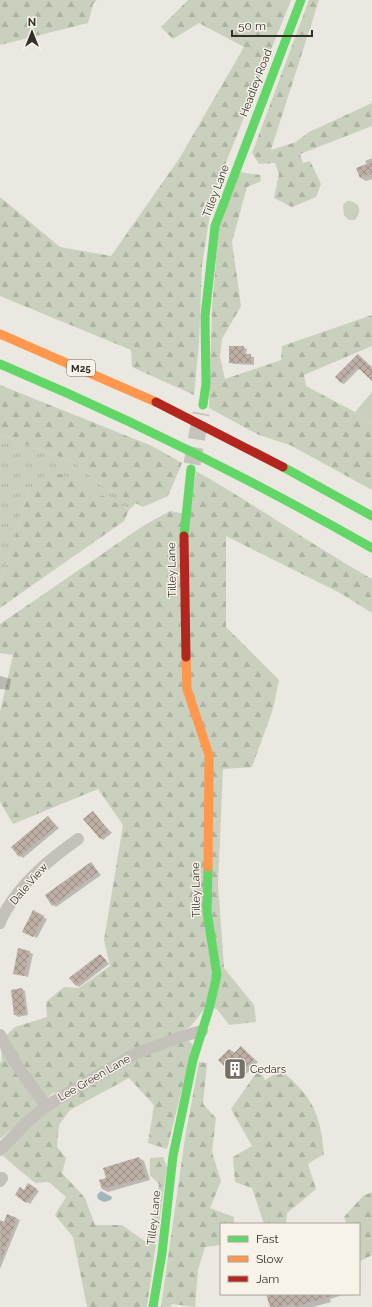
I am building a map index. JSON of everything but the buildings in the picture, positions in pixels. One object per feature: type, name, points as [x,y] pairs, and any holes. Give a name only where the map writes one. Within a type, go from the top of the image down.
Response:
[{"type":"main road","name":"Headley Road","points":[[251,130],[301,0]]},
{"type":"main road","name":"Tilley Lane","points":[[203,405],[206,384],[205,316],[215,226],[251,130]]},
{"type":"main road","name":"M25","points":[[0,334],[86,370],[161,404],[276,463],[372,516]]},
{"type":"main road","name":"M25","points":[[0,364],[155,432],[307,510],[372,548]]},
{"type":"main road","name":"Tilley Lane","points":[[153,1307],[162,1253],[173,1156],[192,1060],[202,1031],[217,974],[207,912],[209,755],[187,690],[184,536],[191,469]]},
{"type":"street","name":"Dale View","points":[[0,919],[20,890],[43,864],[78,839]]},
{"type":"street","name":"Lee Green Lane","points":[[0,1150],[26,1122],[46,1106],[135,1054],[183,1036],[202,1031]]},
{"type":"street","points":[[0,1035],[14,1061],[46,1106]]},
{"type":"green space","points":[[0,0],[97,0],[93,4],[88,23],[0,45]]},
{"type":"green space","points":[[188,0],[291,0],[213,195],[202,265],[199,344],[194,395],[132,367],[131,350],[0,296],[0,197],[60,247],[111,256],[179,159],[244,47],[199,23],[173,39],[161,27]]},
{"type":"green space","points":[[309,0],[319,0],[271,150],[296,142],[309,132],[372,103],[372,126],[300,154],[303,163],[310,161],[321,184],[316,197],[292,207],[274,198],[279,174],[275,163],[259,164],[252,153]]},
{"type":"green space","points":[[240,172],[260,175],[261,181],[247,187],[232,242],[241,306],[222,339],[220,357],[225,379],[281,360],[282,346],[372,315],[372,346],[304,375],[306,386],[355,412],[372,423],[372,490],[290,445],[259,435],[209,408],[212,307],[219,227]]},
{"type":"green space","points":[[347,201],[357,204],[359,213],[355,220],[349,220],[344,215],[343,205]]},
{"type":"green space","points":[[0,385],[152,446],[182,463],[168,496],[143,507],[101,485],[74,462],[0,435]]},
{"type":"green space","points":[[372,392],[372,423],[355,412]]},
{"type":"green space","points":[[0,435],[74,462],[101,485],[136,503],[129,510],[125,507],[29,489],[5,572],[0,581]]},
{"type":"green space","points":[[51,471],[70,478],[129,510],[124,521],[0,608],[0,581],[5,572],[29,489]]},
{"type":"green space","points":[[196,471],[372,579],[372,613],[340,593],[226,536],[226,627],[279,680],[273,709],[252,767],[223,769],[218,884],[224,968],[254,1005],[256,1022],[229,1025],[217,1009],[206,1007],[190,1027],[180,1031],[193,1045],[167,1149],[148,1143],[154,1105],[129,1078],[70,1110],[59,1125],[57,1147],[66,1158],[62,1173],[85,1198],[95,1225],[122,1225],[146,1242],[152,1222],[159,1184],[150,1175],[150,1158],[163,1157],[167,1167],[147,1307],[87,1307],[73,1237],[55,1215],[66,1197],[49,1182],[35,1183],[3,1156],[27,1127],[60,1094],[53,1093],[0,1139],[0,1063],[2,1061],[0,1041],[15,1027],[47,1017],[46,1002],[64,987],[79,988],[110,966],[104,940],[123,825],[98,789],[13,824],[0,802],[0,712],[13,655],[0,653],[0,624],[143,526],[170,511],[190,515]]},
{"type":"green space","points":[[199,1062],[207,1063],[203,1104],[216,1118],[212,1152],[221,1181],[210,1208],[234,1217],[234,1223],[220,1223],[220,1245],[205,1247],[198,1270],[195,1307],[172,1304],[171,1307],[161,1307],[185,1138]]},
{"type":"green space","points":[[259,1069],[265,1080],[281,1070],[301,1089],[313,1107],[320,1127],[324,1154],[308,1164],[316,1189],[287,1213],[286,1223],[264,1223],[252,1188],[235,1182],[233,1157],[252,1146],[231,1109]]},
{"type":"green space","points":[[372,1192],[372,1255],[360,1261],[360,1223],[347,1223],[344,1217],[363,1196]]},
{"type":"water","points":[[101,1191],[112,1197],[111,1200],[104,1202],[98,1199],[97,1195]]},
{"type":"tunnel","points":[[192,464],[201,413]]},
{"type":"traffic: fast","points":[[203,405],[206,384],[205,316],[215,226],[301,0]]},
{"type":"traffic: fast","points":[[0,364],[189,450],[327,522],[372,548]]},
{"type":"traffic: fast","points":[[283,467],[372,516]]},
{"type":"traffic: fast","points":[[184,536],[191,469]]},
{"type":"traffic: fast","points":[[153,1307],[162,1253],[173,1156],[193,1060],[209,1009],[217,975],[207,912],[208,867]]},
{"type":"traffic: slow","points":[[0,334],[156,402]]},
{"type":"traffic: slow","points":[[186,657],[187,689],[209,755],[208,867]]},
{"type":"traffic: jam","points":[[156,402],[283,467]]},
{"type":"traffic: jam","points":[[184,536],[186,657]]},
{"type":"place","name":"Cedars","points":[[235,1069]]}]
